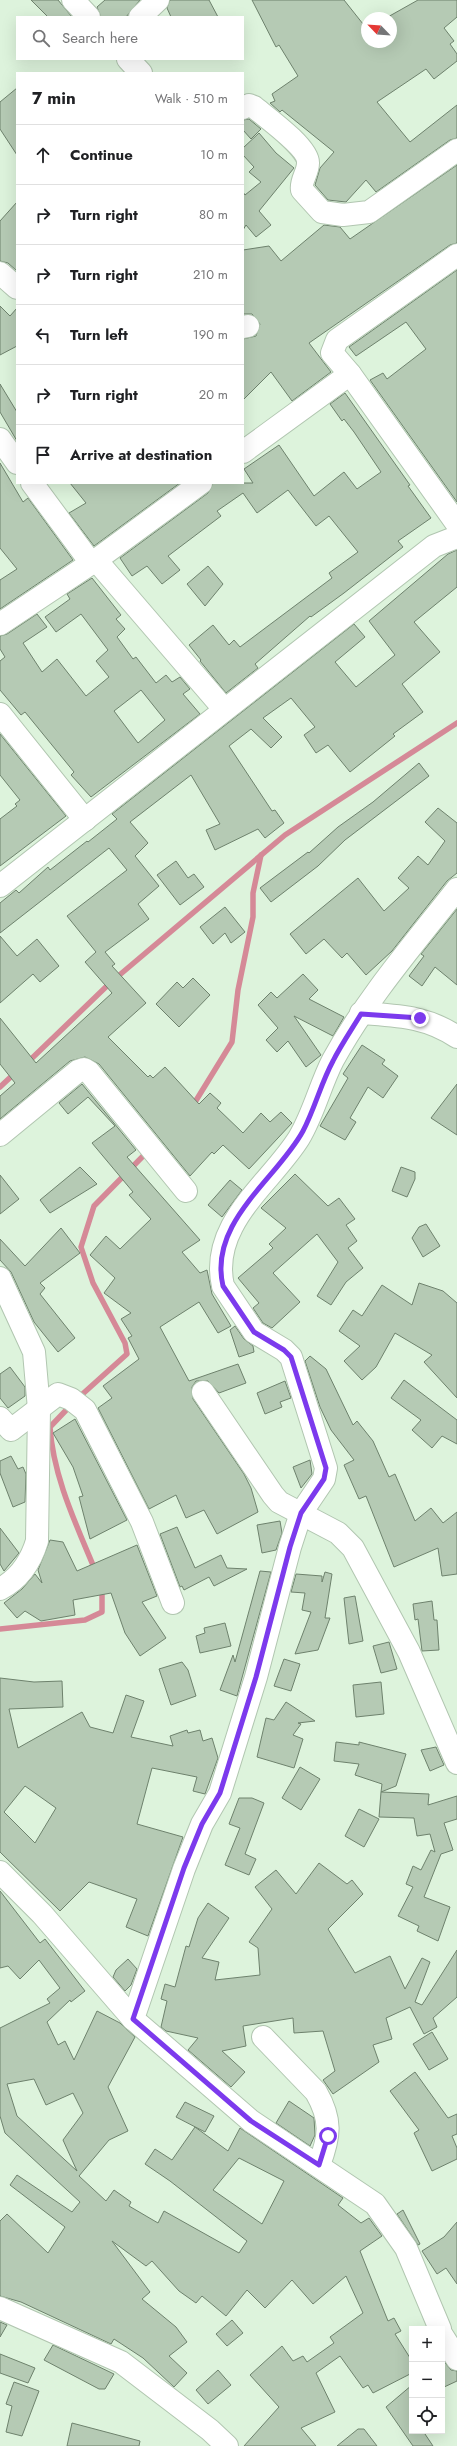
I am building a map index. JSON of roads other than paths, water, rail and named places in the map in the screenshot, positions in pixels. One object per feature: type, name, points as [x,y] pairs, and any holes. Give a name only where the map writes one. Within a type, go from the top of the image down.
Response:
[{"type":"street","points":[[73,0],[88,16]]},
{"type":"street","points":[[141,16],[158,0]]},
{"type":"street","points":[[129,60],[140,72]]},
{"type":"street","points":[[244,108],[249,106],[254,107],[282,130],[305,154],[308,164],[301,186],[302,190],[322,212],[343,216],[374,210],[457,150]]},
{"type":"street","points":[[457,255],[337,340],[332,353],[350,374],[457,524]]},
{"type":"street","points":[[0,273],[16,287]]},
{"type":"street","points":[[244,451],[350,374]]},
{"type":"street","points":[[0,439],[16,462]]},
{"type":"street","points":[[33,484],[93,562],[224,709]]},
{"type":"street","points":[[0,624],[93,562],[200,484]]},
{"type":"street","points":[[0,886],[434,546],[457,537]]},
{"type":"street","points":[[0,714],[85,820]]},
{"type":"street","points":[[133,2019],[184,1868],[202,1824],[220,1793],[256,1677],[290,1547],[301,1513],[324,1479],[326,1468],[291,1357],[284,1350],[254,1332],[223,1286],[222,1258],[240,1212],[304,1130],[333,1061],[361,1014],[457,888]]},
{"type":"street","points":[[361,1014],[420,1018],[444,1028],[457,1038]]},
{"type":"street","points":[[0,1135],[11,1128],[78,1071],[84,1069],[89,1072],[186,1191]]},
{"type":"street","points":[[0,1278],[34,1352],[39,1409],[37,1541],[32,1557],[22,1570],[8,1585],[0,1589]]},
{"type":"street","points":[[203,1392],[279,1502],[338,1533],[353,1548],[409,1652],[457,1764]]},
{"type":"street","points":[[4,1429],[39,1409],[58,1394],[75,1402],[85,1410],[142,1522],[173,1603]]},
{"type":"street","points":[[0,1872],[42,1914],[133,2019],[251,2121],[319,2165],[375,2204],[414,2263],[439,2326]]},
{"type":"street","points":[[263,2037],[316,2092],[320,2099],[329,2124],[327,2145],[319,2165]]},
{"type":"street","points":[[0,2308],[121,2362],[210,2430],[227,2446]]},
{"type":"street","points":[[445,2340],[457,2359]]},
{"type":"waterway","points":[[27,1063],[110,983],[285,835],[457,723]]},
{"type":"waterway","points":[[192,1107],[232,1042],[238,990],[253,917],[253,893],[261,855]]},
{"type":"waterway","points":[[0,1087],[16,1072]]},
{"type":"waterway","points":[[77,1399],[127,1354],[125,1343],[93,1283],[81,1247],[94,1206],[148,1151]]},
{"type":"waterway","points":[[71,1405],[50,1427],[52,1445],[66,1500],[95,1570]]},
{"type":"waterway","points":[[0,1629],[85,1620],[102,1612],[102,1587]]}]
